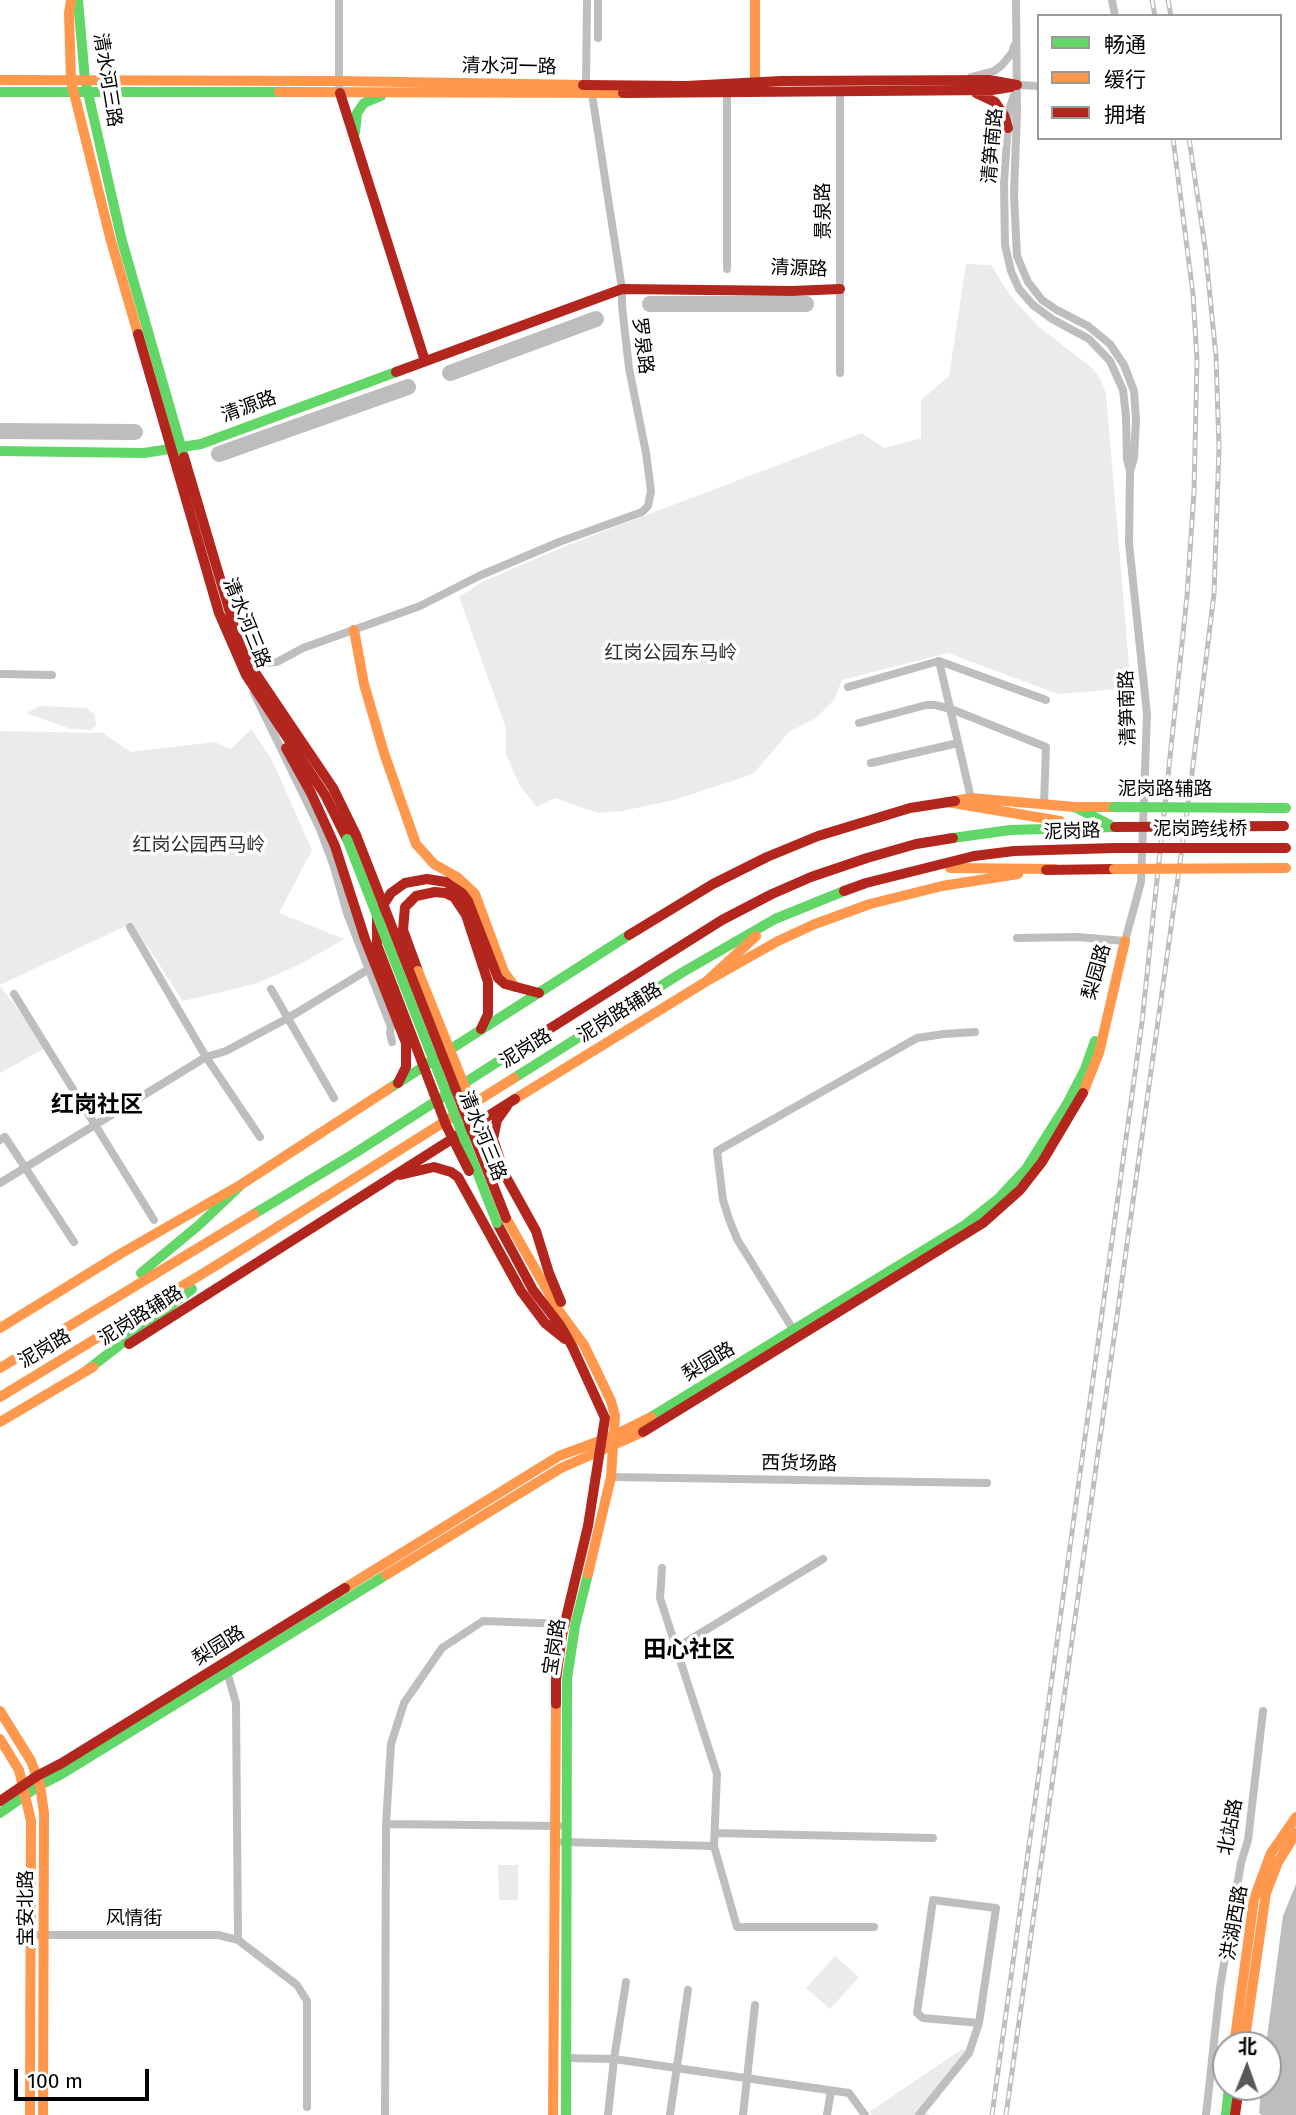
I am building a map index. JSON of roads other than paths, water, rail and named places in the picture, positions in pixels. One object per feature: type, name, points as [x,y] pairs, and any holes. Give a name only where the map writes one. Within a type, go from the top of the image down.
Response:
[{"type":"main road","name":"清水河三路","points":[[71,0],[71,80],[111,241],[175,445]]},
{"type":"main road","name":"清水河三路","points":[[78,0],[85,80],[122,241],[219,612],[244,660],[333,788],[501,1221]]},
{"type":"main road","points":[[755,0],[755,88]]},
{"type":"main road","name":"清水河一路","points":[[0,92],[340,87],[393,92],[686,86],[727,89],[989,79],[1017,85]]},
{"type":"main road","name":"清水河一路","points":[[0,80],[589,90]]},
{"type":"main road","name":"清水河一路","points":[[755,88],[840,92],[963,91],[992,90],[1017,85]]},
{"type":"main road","points":[[340,87],[424,359]]},
{"type":"main road","points":[[963,91],[985,96],[995,102],[1004,115],[1008,128]]},
{"type":"main road","points":[[355,139],[357,113],[364,103],[393,92]]},
{"type":"main road","name":"清源路","points":[[0,446],[144,447],[201,443],[621,287],[830,286],[840,289]]},
{"type":"main road","name":"清源路","points":[[0,451],[144,453],[175,445]]},
{"type":"main road","points":[[354,630],[365,684],[384,753],[416,844],[434,864],[457,877],[475,894],[504,972],[515,987]]},
{"type":"main road","name":"清水河三路","points":[[244,660],[246,675],[351,837]]},
{"type":"main road","points":[[271,714],[324,818],[365,939],[406,1043],[406,1067],[397,1084]]},
{"type":"main road","name":"泥岗路辅路","points":[[0,1328],[120,1254],[243,1184],[657,917],[713,884],[767,857],[818,836],[910,808],[971,798],[1075,807],[1291,808]]},
{"type":"main road","points":[[947,802],[1096,826]]},
{"type":"main road","points":[[1075,807],[1115,827]]},
{"type":"main road","name":"泥岗跨线桥","points":[[1115,827],[1292,825]]},
{"type":"main road","name":"泥岗路","points":[[0,1366],[355,1153],[722,920],[772,894],[811,877],[916,844],[1010,830],[1115,827]]},
{"type":"main road","name":"泥岗路","points":[[0,1397],[220,1263],[683,972],[775,919],[822,898],[866,883],[974,856],[1014,851],[1115,848]]},
{"type":"main road","name":"泥岗跨线桥","points":[[1115,848],[1291,848]]},
{"type":"main road","points":[[928,867],[1055,869]]},
{"type":"main road","name":"泥岗路辅路","points":[[0,1422],[86,1371],[515,1099],[707,981],[778,941],[815,924],[870,904],[942,886],[1055,869],[1291,869]]},
{"type":"main road","points":[[501,1221],[446,1125],[377,945],[377,919],[380,910],[391,894],[405,883],[426,878],[446,882],[462,893],[474,912],[494,972],[505,985],[539,993]]},
{"type":"main road","points":[[478,1032],[488,1014],[488,982],[466,915],[454,897],[445,893],[416,896],[405,907],[403,930],[478,1119],[501,1221]]},
{"type":"main road","points":[[707,981],[775,919]]},
{"type":"main road","name":"梨园路","points":[[0,1813],[38,1780],[60,1775],[225,1668],[561,1468],[607,1444],[984,1212],[1014,1183],[1046,1140],[1067,1104],[1085,1069],[1125,941]]},
{"type":"main road","name":"梨园路","points":[[607,1444],[654,1426],[944,1249],[984,1223],[1005,1205],[1042,1162],[1074,1112],[1087,1084],[1099,1053],[1125,941]]},
{"type":"main road","points":[[515,1099],[497,1120],[493,1139],[510,1186],[536,1231],[578,1346]]},
{"type":"main road","points":[[394,1176],[434,1167],[458,1177],[537,1315],[545,1324],[578,1346]]},
{"type":"main road","points":[[122,1293],[243,1184]]},
{"type":"main road","name":"宝岗路","points":[[501,1221],[533,1290],[578,1346],[611,1401],[615,1416],[565,1624],[556,1679],[560,1842],[553,2115]]},
{"type":"main road","points":[[86,1371],[167,1309],[220,1263]]},
{"type":"main road","name":"宝岗路","points":[[560,1826],[569,1662],[575,1626],[611,1477],[607,1444]]},
{"type":"main road","name":"宝安北路","points":[[0,1711],[31,1761],[38,1780],[44,1813],[44,2115]]},
{"type":"main road","name":"宝安北路","points":[[0,1739],[19,1770],[31,1821],[30,2115]]},
{"type":"main road","name":"梨园路","points":[[0,1801],[25,1790]]},
{"type":"main road","name":"洪湖西路","points":[[1236,2031],[1257,1889],[1271,1853],[1296,1817]]},
{"type":"main road","name":"洪湖西路","points":[[1246,2031],[1266,1893],[1279,1862],[1296,1833]]},
{"type":"main road","name":"宝岗路","points":[[560,1842],[566,2115]]},
{"type":"street","points":[[339,0],[340,87]]},
{"type":"street","name":"罗泉路","points":[[244,660],[277,662],[303,648],[420,606],[480,576],[559,542],[642,512],[648,506],[651,491],[646,453],[632,391],[621,287],[589,90],[587,0]]},
{"type":"street","points":[[598,0],[598,38]]},
{"type":"street","points":[[1016,0],[1017,85],[1037,86]]},
{"type":"street","points":[[957,80],[994,71],[1012,53],[1017,36]]},
{"type":"street","name":"清笋南路","points":[[1017,85],[1009,110],[1005,163],[1005,237],[1011,271],[1019,289],[1033,305],[1088,339],[1104,353],[1115,369],[1124,397],[1130,472],[1129,543],[1147,714],[1141,882],[1125,941]]},
{"type":"street","name":"清笋南路","points":[[1017,85],[1014,176],[1017,256],[1028,282],[1042,300],[1095,331],[1110,344],[1124,365],[1134,391],[1135,404],[1134,458],[1130,472]]},
{"type":"street","points":[[727,89],[727,269]]},
{"type":"street","name":"景泉路","points":[[840,92],[840,373]]},
{"type":"street","points":[[848,687],[939,662],[1046,700]]},
{"type":"street","points":[[939,662],[971,798]]},
{"type":"street","points":[[0,674],[52,675]]},
{"type":"street","points":[[246,675],[320,829],[347,913],[391,1027],[392,1042]]},
{"type":"street","points":[[859,723],[935,705],[1046,747],[1044,804]]},
{"type":"street","points":[[871,763],[958,743]]},
{"type":"street","points":[[130,927],[206,1057],[260,1137]]},
{"type":"street","points":[[1017,938],[1077,937],[1125,941]]},
{"type":"street","points":[[0,1183],[206,1057],[226,1051],[288,1018],[369,969]]},
{"type":"street","points":[[271,989],[334,1098]]},
{"type":"street","points":[[14,994],[154,1220]]},
{"type":"street","points":[[794,1331],[737,1239],[723,1200],[717,1151],[917,1038],[975,1032]]},
{"type":"street","points":[[0,1140],[5,1137],[74,1242]]},
{"type":"street","name":"西货场路","points":[[611,1477],[987,1483]]},
{"type":"street","points":[[676,1648],[822,1559]]},
{"type":"street","points":[[662,1568],[660,1598],[717,1774],[714,1846],[737,1927],[874,1927]]},
{"type":"street","points":[[386,2115],[386,1824],[391,1744],[404,1703],[442,1648],[483,1621],[565,1624]]},
{"type":"street","points":[[225,1668],[236,1703],[237,1940],[297,1985],[307,2001],[307,2107]]},
{"type":"street","name":"北站路","points":[[1206,2115],[1220,1987],[1241,1863],[1248,1840],[1264,1711]]},
{"type":"street","points":[[386,1824],[560,1826]]},
{"type":"street","points":[[715,1833],[933,1838]]},
{"type":"street","points":[[560,1842],[714,1846]]},
{"type":"street","points":[[919,2115],[969,2053],[979,2023],[996,1908],[933,1900],[917,2013],[923,2018],[979,2023]]},
{"type":"street","name":"风情街","points":[[30,1935],[218,1935],[237,1940]]},
{"type":"street","points":[[608,2115],[626,1982]]},
{"type":"street","points":[[670,2115],[688,1990]]},
{"type":"street","points":[[743,2115],[755,2005]]},
{"type":"street","points":[[566,2058],[614,2059],[849,2093],[865,2115]]},
{"type":"street","points":[[827,2115],[831,2091]]},
{"type":"waterway","points":[[650,304],[806,304]]},
{"type":"waterway","points":[[450,373],[596,319]]},
{"type":"waterway","points":[[219,454],[408,387]]},
{"type":"waterway","points":[[0,431],[135,432]]},
{"type":"railway","points":[[1152,0],[1155,14]]},
{"type":"railway","points":[[1168,0],[1171,14]]},
{"type":"railway","points":[[992,2115],[1142,1022],[1187,596],[1194,491],[1197,360],[1193,294],[1173,140]]},
{"type":"railway","points":[[1006,2115],[1189,798],[1214,594],[1219,447],[1216,356],[1205,247],[1189,140]]},
{"type":"district","name":"红岗社区","points":[[97,1106]]},
{"type":"district","name":"田心社区","points":[[689,1651]]},
{"type":"park label","name":"红岗公园东马岭","points":[[671,654]]},
{"type":"park label","name":"红岗公园西马岭","points":[[199,846]]}]
